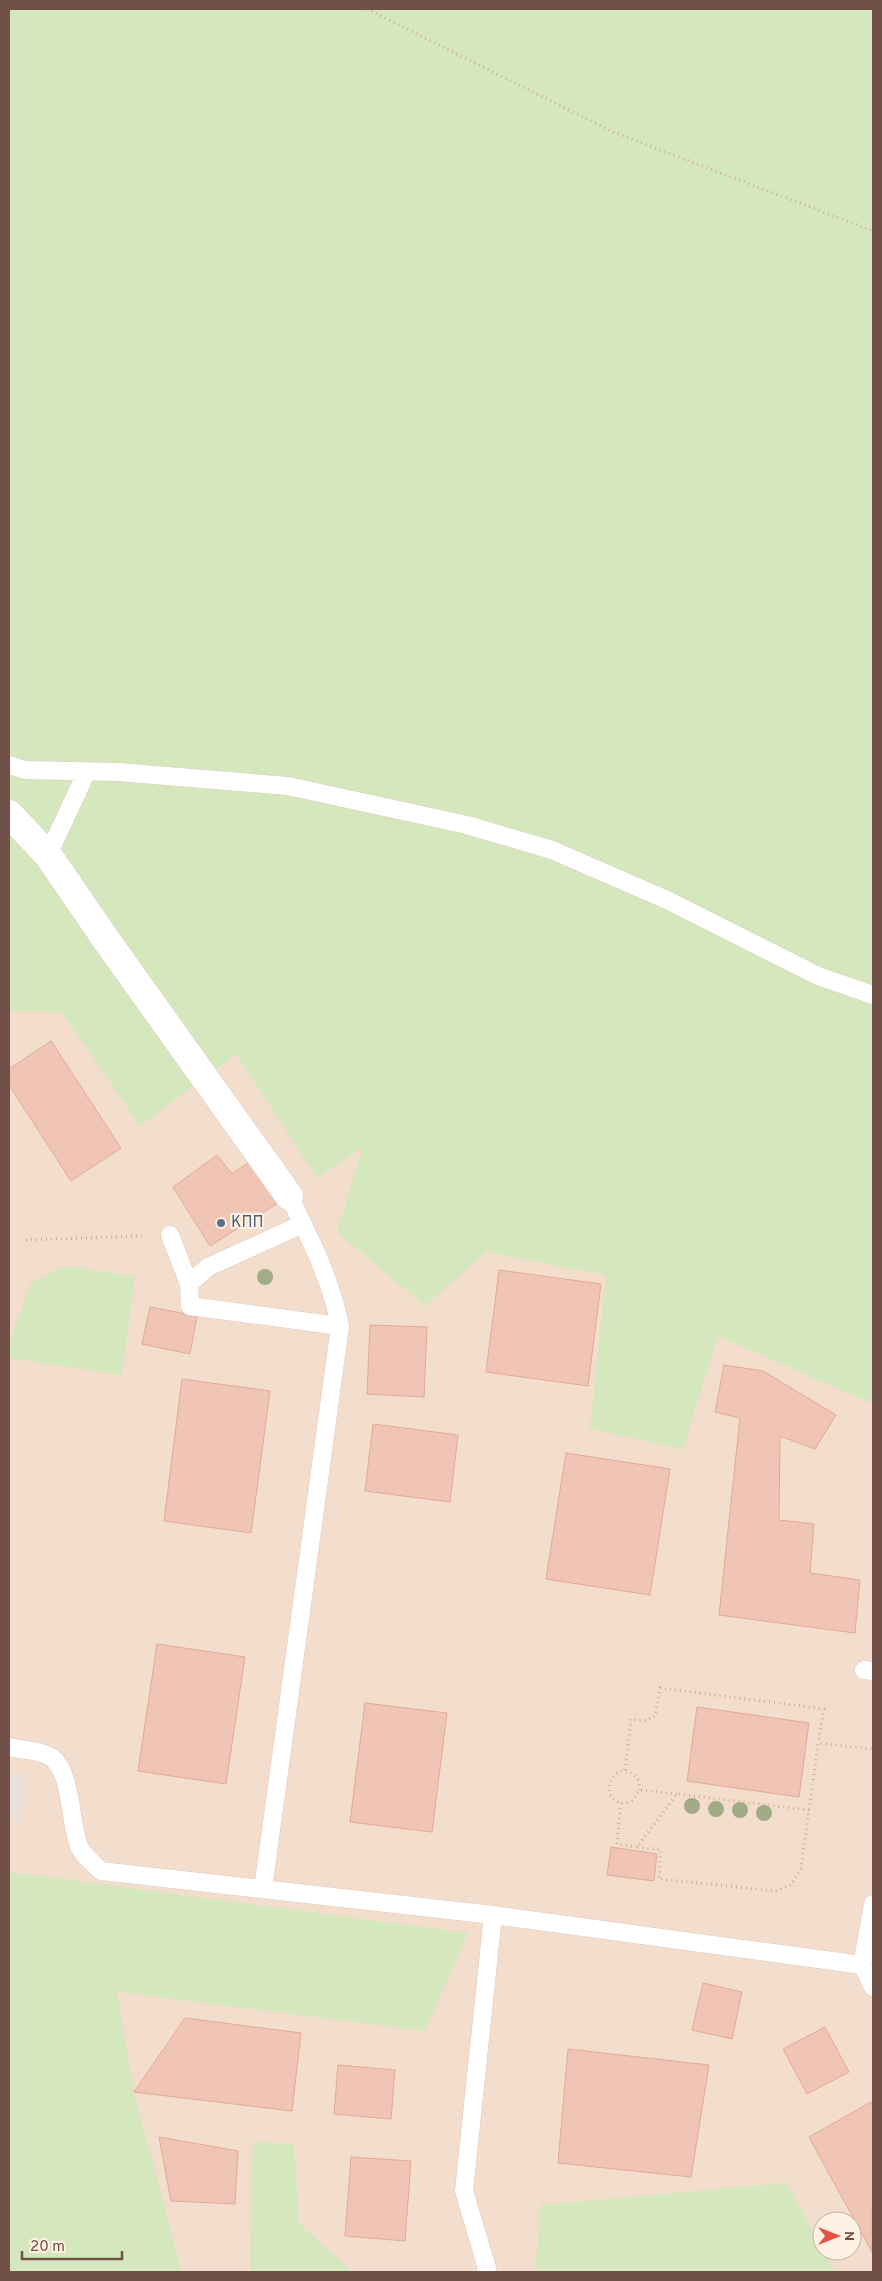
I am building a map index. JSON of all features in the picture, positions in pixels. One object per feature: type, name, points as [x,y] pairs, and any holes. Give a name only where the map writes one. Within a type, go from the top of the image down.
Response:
[{"type":"street","points":[[9,814],[48,855],[289,1196]]},
{"type":"lane","points":[[9,765],[25,770],[118,772],[288,786],[467,825],[552,850],[667,900],[818,976],[873,995]]},
{"type":"lane","points":[[48,855],[87,771]]},
{"type":"lane","points":[[264,1889],[340,1326],[336,1304],[303,1224],[289,1196]]},
{"type":"lane","points":[[189,1284],[208,1267],[303,1224]]},
{"type":"lane","points":[[170,1235],[189,1284],[190,1306],[340,1326]]},
{"type":"lane","points":[[9,1747],[48,1756],[61,1768],[66,1784],[73,1830],[81,1850],[101,1871],[493,1915],[862,1965]]},
{"type":"lane","points":[[873,1904],[862,1965],[873,1986]]},
{"type":"lane","points":[[486,2272],[487,2268],[464,2191],[493,1915]]},
{"type":"path","points":[[367,9],[613,132],[873,231]]},
{"type":"path","points":[[26,1240],[170,1235]]},
{"type":"path","points":[[621,1803],[617,1844],[661,1850],[658,1879],[776,1891],[791,1885],[801,1868],[824,1709],[660,1688],[655,1716],[644,1720],[631,1719],[625,1770]]},
{"type":"path","points":[[818,1743],[873,1749]]},
{"type":"path","points":[[625,1770],[634,1774],[640,1780],[640,1790],[637,1797],[632,1801],[617,1803],[608,1794],[608,1784],[613,1776],[625,1770]]},
{"type":"path","points":[[640,1790],[809,1810]]},
{"type":"path","points":[[637,1847],[677,1794]]},
{"type":"shaded area","points":[[9,833],[198,1083],[236,1054],[285,1128],[363,1146],[873,1324],[873,2272],[33,2272],[9,2179]]},
{"type":"shaded area","points":[[9,1772],[28,1775],[19,1822],[9,1820]]},
{"type":"green space","points":[[9,9],[873,9],[873,1404],[718,1336],[683,1449],[590,1429],[606,1275],[486,1252],[425,1306],[337,1232],[363,1147],[317,1178],[236,1054],[140,1126],[62,1012],[9,1011]]},
{"type":"green space","points":[[65,1266],[135,1276],[122,1375],[9,1358],[9,1344],[31,1283]]},
{"type":"green space","points":[[9,1872],[468,1933],[425,2031],[117,1992],[134,2092],[182,2272],[9,2272]]},
{"type":"green space","points":[[253,2142],[294,2144],[299,2223],[352,2272],[250,2272]]},
{"type":"green space","points":[[787,2183],[812,2229],[812,2261],[829,2261],[835,2272],[535,2272],[541,2205]]},
{"type":"building","points":[[51,1041],[121,1148],[71,1181],[9,1085],[9,1069]]},
{"type":"building","name":"КПП","points":[[217,1155],[232,1174],[255,1158],[283,1200],[210,1246],[173,1187]]},
{"type":"building","points":[[499,1270],[601,1284],[588,1386],[486,1372]]},
{"type":"building","points":[[150,1307],[197,1316],[190,1354],[142,1344]]},
{"type":"building","points":[[370,1325],[427,1327],[424,1397],[367,1394]]},
{"type":"building","points":[[724,1365],[763,1371],[836,1415],[815,1449],[780,1436],[779,1520],[814,1524],[810,1573],[860,1580],[855,1633],[719,1615],[740,1418],[715,1412]]},
{"type":"building","points":[[182,1379],[270,1391],[251,1533],[164,1521]]},
{"type":"building","points":[[373,1424],[458,1435],[450,1502],[365,1491]]},
{"type":"building","points":[[566,1453],[670,1469],[650,1595],[546,1579]]},
{"type":"building","points":[[157,1644],[245,1657],[226,1784],[138,1771]]},
{"type":"building","points":[[365,1703],[447,1713],[432,1832],[350,1822]]},
{"type":"building","points":[[697,1707],[809,1723],[799,1797],[687,1781]]},
{"type":"building","points":[[611,1847],[657,1854],[654,1881],[607,1875]]},
{"type":"building","points":[[703,1983],[742,1992],[732,2039],[692,2030]]},
{"type":"building","points":[[185,2018],[301,2033],[292,2111],[134,2092]]},
{"type":"building","points":[[825,2027],[849,2072],[807,2094],[783,2049]]},
{"type":"building","points":[[568,2049],[709,2065],[691,2177],[558,2163]]},
{"type":"building","points":[[338,2065],[395,2070],[391,2119],[334,2114]]},
{"type":"building","points":[[871,2102],[873,2107],[872,2252],[862,2234],[862,2211],[850,2211],[809,2137]]},
{"type":"building","points":[[159,2137],[238,2151],[235,2204],[171,2201]]},
{"type":"building","points":[[351,2157],[411,2161],[405,2241],[345,2236]]},
{"type":"place","name":"КПП","points":[[221,1223]]}]
